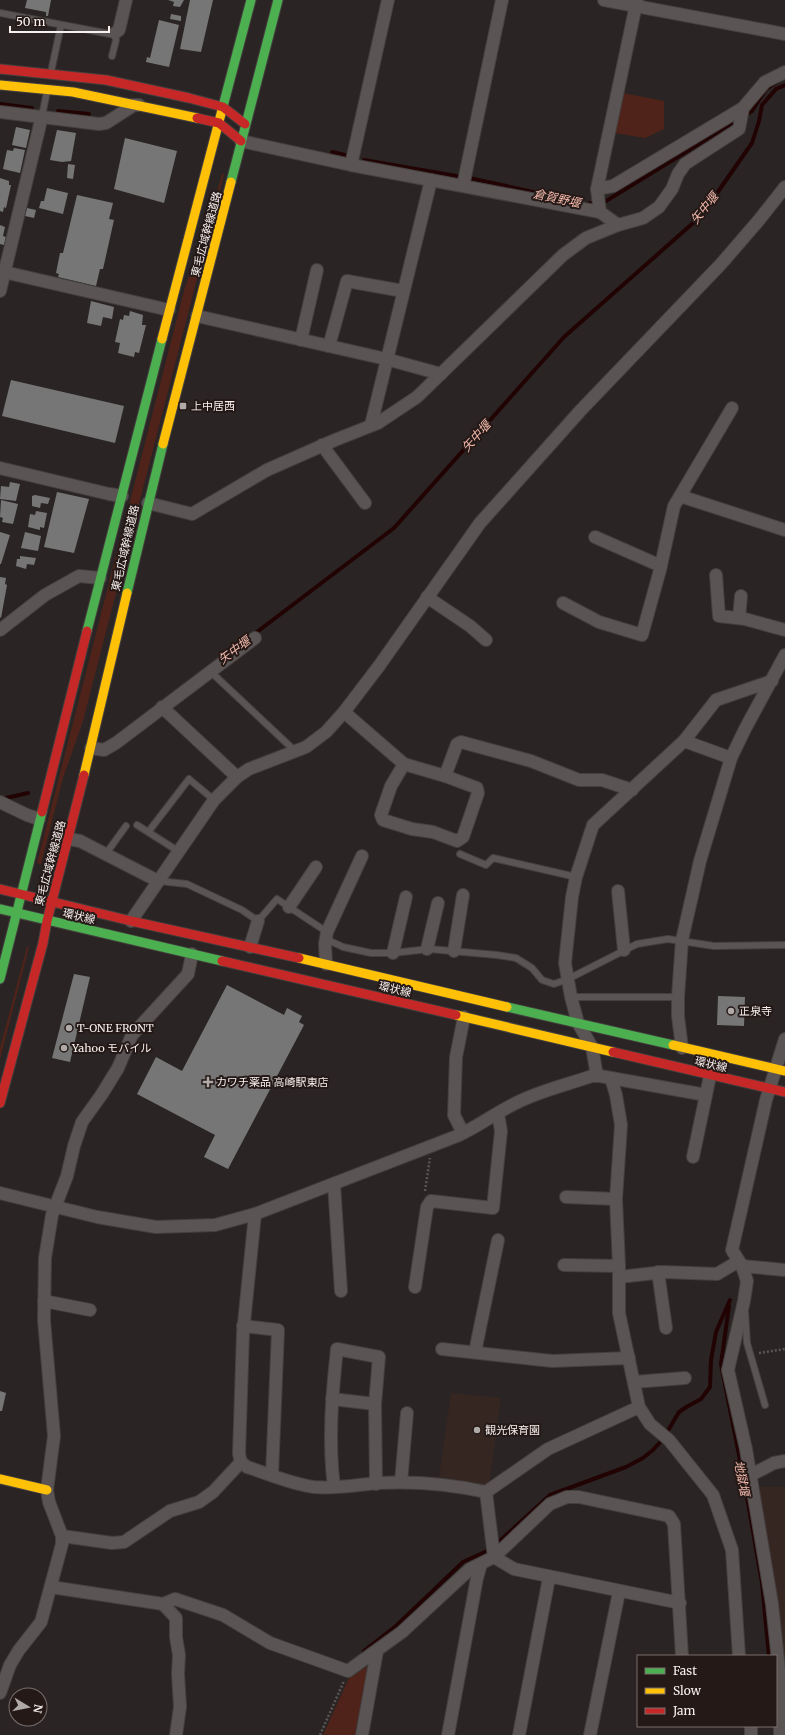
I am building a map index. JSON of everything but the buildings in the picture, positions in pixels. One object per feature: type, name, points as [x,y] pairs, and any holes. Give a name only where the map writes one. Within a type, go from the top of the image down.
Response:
[{"type":"main road","name":"東毛広域幹線道路","points":[[0,980],[100,578],[251,0]]},
{"type":"main road","name":"東毛広域幹線道路","points":[[0,1103],[43,943],[47,921],[91,748],[148,503],[278,0]]},
{"type":"main road","points":[[0,70],[106,80],[223,107],[245,124]]},
{"type":"main road","points":[[0,86],[74,92],[219,123],[241,141]]},
{"type":"main road","name":"環状線","points":[[0,889],[131,921],[326,964],[780,1070]]},
{"type":"main road","name":"環状線","points":[[0,909],[592,1047],[710,1076],[785,1092]]},
{"type":"main road","points":[[0,1479],[47,1490]]},
{"type":"street","points":[[115,33],[119,30],[126,0]]},
{"type":"street","points":[[351,165],[388,0]]},
{"type":"street","points":[[463,186],[502,0]]},
{"type":"street","points":[[604,0],[637,3],[785,34]]},
{"type":"street","points":[[599,202],[637,3]]},
{"type":"street","points":[[148,503],[192,514],[267,470],[378,423],[417,397],[563,255],[586,238],[618,225],[643,218],[659,207],[672,189],[678,174],[685,164],[739,129],[742,115],[765,82],[785,72]]},
{"type":"street","points":[[0,112],[99,124],[106,123],[134,105],[140,105]]},
{"type":"street","points":[[599,202],[613,186],[742,115]]},
{"type":"street","points":[[0,291],[2,271],[42,116]]},
{"type":"street","points":[[241,141],[351,165],[463,186],[599,202],[618,225]]},
{"type":"street","points":[[371,425],[431,180]]},
{"type":"street","points":[[131,921],[214,800],[237,777],[249,769],[306,747],[326,732],[344,712],[379,666],[480,524],[581,410],[721,264],[785,187]]},
{"type":"street","points":[[301,340],[317,270]]},
{"type":"street","points":[[2,271],[169,310]]},
{"type":"street","points":[[329,346],[347,281],[403,291]]},
{"type":"street","points":[[197,316],[386,359],[441,374]]},
{"type":"street","points":[[563,603],[599,622],[642,635],[661,566],[674,506],[732,408]]},
{"type":"street","points":[[322,446],[365,503]]},
{"type":"street","points":[[0,468],[122,496]]},
{"type":"street","points":[[680,496],[785,530]]},
{"type":"street","points":[[595,537],[661,566]]},
{"type":"street","points":[[716,575],[719,616],[739,618],[785,630]]},
{"type":"street","points":[[0,630],[45,595],[79,576],[100,578]]},
{"type":"street","points":[[739,618],[741,596]]},
{"type":"street","points":[[428,597],[470,626],[486,640]]},
{"type":"street","points":[[91,748],[104,750],[116,743],[255,638]]},
{"type":"street","points":[[682,1048],[678,1016],[678,997],[682,940],[700,861],[731,758],[785,655]]},
{"type":"street","points":[[597,1076],[592,1047],[578,1023],[571,998],[565,963],[572,897],[576,877],[593,825],[684,741],[716,700],[772,682]]},
{"type":"street","points":[[162,707],[237,777]]},
{"type":"street","points":[[344,712],[404,764],[445,776],[477,788],[478,793],[463,837],[457,842],[432,832],[412,830],[383,820],[381,815],[390,786],[404,764]]},
{"type":"street","points":[[684,741],[731,758]]},
{"type":"street","points":[[445,776],[457,744],[461,742],[531,761],[579,780],[602,780],[632,790]]},
{"type":"street","points":[[1,804],[40,819]]},
{"type":"street","points":[[68,838],[80,841],[158,881]]},
{"type":"street","points":[[326,964],[326,936],[362,856]]},
{"type":"street","points":[[289,907],[316,866]]},
{"type":"street","points":[[618,891],[624,950]]},
{"type":"street","points":[[454,951],[463,895]]},
{"type":"street","points":[[393,953],[406,897]]},
{"type":"street","points":[[427,949],[438,903]]},
{"type":"street","points":[[250,947],[258,921]]},
{"type":"street","points":[[0,1693],[10,1665],[19,1650],[42,1622],[62,1544],[62,1536],[49,1502],[47,1490],[54,1436],[46,1350],[44,1301],[45,1258],[52,1215],[67,1176],[74,1146],[82,1122],[118,1068],[132,1035],[188,974],[192,954]]},
{"type":"street","points":[[463,1133],[454,1115],[456,1057],[464,1018]]},
{"type":"street","points":[[780,1735],[780,1679],[773,1612],[751,1475],[728,1370],[744,1301],[747,1281],[741,1264],[732,1250],[769,1089],[780,1070],[785,1040]]},
{"type":"street","points":[[0,1193],[127,1223],[156,1227],[215,1225],[255,1214],[432,1146],[463,1133],[531,1096],[592,1076],[706,1095]]},
{"type":"street","points":[[693,1157],[710,1076]]},
{"type":"street","points":[[611,1078],[616,1095],[621,1125],[616,1199],[620,1313],[639,1407],[650,1424],[669,1440],[713,1494],[732,1550],[739,1655]]},
{"type":"street","points":[[416,1287],[426,1207],[430,1202],[493,1208],[501,1130],[498,1114]]},
{"type":"street","points":[[334,1184],[341,1291]]},
{"type":"street","points":[[566,1197],[616,1199]]},
{"type":"street","points":[[255,1214],[243,1326],[239,1454],[241,1462],[247,1467],[292,1482],[314,1487],[401,1482],[455,1485],[486,1492],[548,1449],[639,1407]]},
{"type":"street","points":[[475,1352],[498,1240]]},
{"type":"street","points":[[564,1265],[619,1271],[718,1274],[741,1264],[785,1270]]},
{"type":"street","points":[[658,1272],[666,1328]]},
{"type":"street","points":[[44,1301],[90,1310]]},
{"type":"street","points":[[243,1326],[278,1330],[272,1476]]},
{"type":"street","points":[[334,1487],[330,1458],[332,1399],[337,1349],[379,1356],[375,1404],[376,1484]]},
{"type":"street","points":[[442,1349],[552,1361],[629,1358]]},
{"type":"street","points":[[634,1382],[685,1378]]},
{"type":"street","points":[[332,1399],[375,1404]]},
{"type":"street","points":[[401,1482],[408,1413]]},
{"type":"street","points":[[751,1475],[774,1463],[785,1461]]},
{"type":"street","points":[[62,1536],[112,1543],[124,1542],[170,1511],[199,1502],[213,1492],[241,1462]]},
{"type":"street","points":[[486,1492],[494,1557]]},
{"type":"street","points":[[51,1587],[163,1604],[175,1599],[223,1615],[270,1643],[348,1671],[402,1632],[470,1569],[494,1557],[550,1504],[567,1497],[579,1498],[669,1516],[674,1524],[682,1655]]},
{"type":"street","points":[[494,1557],[514,1569],[549,1578],[680,1603]]},
{"type":"street","points":[[448,1735],[481,1564]]},
{"type":"street","points":[[519,1735],[549,1578]]},
{"type":"street","points":[[590,1735],[619,1592]]},
{"type":"street","points":[[163,1604],[176,1618],[176,1637],[179,1655],[178,1673],[180,1707],[176,1735]]},
{"type":"street","points":[[362,1735],[377,1651]]},
{"type":"lane","points":[[0,13],[110,34],[115,33],[116,40],[112,56]]},
{"type":"lane","points":[[42,116],[61,25]]},
{"type":"lane","points":[[211,672],[296,751]]},
{"type":"lane","points":[[149,831],[189,779],[214,800]]},
{"type":"lane","points":[[137,825],[149,831],[178,851]]},
{"type":"lane","points":[[105,855],[126,826]]},
{"type":"lane","points":[[460,854],[486,865],[493,858],[576,877]]},
{"type":"lane","points":[[158,881],[187,884],[242,910],[258,921],[277,899],[343,947],[371,953],[393,953],[427,949],[497,954],[516,958],[532,968],[542,980],[549,984],[554,984],[568,979],[637,944],[668,939],[714,946],[785,945]]},
{"type":"lane","points":[[571,998],[678,997]]},
{"type":"lane","points":[[744,1301],[747,1343],[765,1405]]},
{"type":"path","points":[[430,1202],[425,1193],[432,1146]]},
{"type":"path","points":[[750,1355],[785,1349]]},
{"type":"path","points":[[320,1735],[348,1671]]},
{"type":"shaded area","points":[[623,93],[664,101],[664,129],[645,138],[615,133]]},
{"type":"shaded area","points":[[222,174],[224,174],[83,721],[63,778],[41,864],[37,863],[185,287],[206,232]]},
{"type":"shaded area","points":[[27,947],[29,947],[0,1059],[0,1048]]},
{"type":"shaded area","points":[[451,1393],[501,1398],[489,1486],[439,1477]]},
{"type":"shaded area","points":[[759,1487],[785,1487],[785,1679],[777,1613]]},
{"type":"shaded area","points":[[368,1666],[355,1735],[323,1735],[349,1678]]},
{"type":"waterway","name":"倉賀野堰","points":[[744,116],[752,111],[766,89],[777,82]]},
{"type":"waterway","name":"矢中堰","points":[[253,635],[394,528],[564,337],[701,216],[752,143],[762,105],[776,89],[785,85]]},
{"type":"waterway","name":"倉賀野堰","points":[[0,104],[32,108]]},
{"type":"waterway","name":"倉賀野堰","points":[[58,111],[89,114]]},
{"type":"waterway","name":"倉賀野堰","points":[[586,204],[606,201],[738,120]]},
{"type":"waterway","name":"倉賀野堰","points":[[332,152],[345,155]]},
{"type":"waterway","name":"倉賀野堰","points":[[364,160],[474,179],[574,201]]},
{"type":"waterway","name":"矢中堰","points":[[6,798],[28,793]]},
{"type":"waterway","points":[[364,1651],[396,1626],[463,1562],[487,1551],[550,1495],[626,1467],[643,1458],[653,1450],[663,1439],[679,1412],[701,1399],[710,1387],[711,1360],[716,1332],[730,1300]]},
{"type":"waterway","name":"地獄堰","points":[[729,1306],[721,1364],[744,1480],[762,1583],[769,1655]]},
{"type":"traffic: fast","points":[[222,110],[251,0]]},
{"type":"traffic: fast","points":[[231,182],[278,0]]},
{"type":"traffic: fast","points":[[87,631],[162,339]]},
{"type":"traffic: fast","points":[[127,593],[163,444]]},
{"type":"traffic: fast","points":[[0,979],[42,812]]},
{"type":"traffic: fast","points":[[0,909],[222,961]]},
{"type":"traffic: fast","points":[[507,1007],[673,1045]]},
{"type":"traffic: slow","points":[[0,85],[73,92],[197,118]]},
{"type":"traffic: slow","points":[[162,339],[222,110]]},
{"type":"traffic: slow","points":[[163,444],[231,182]]},
{"type":"traffic: slow","points":[[84,775],[127,593]]},
{"type":"traffic: slow","points":[[299,958],[507,1007]]},
{"type":"traffic: slow","points":[[456,1015],[613,1052]]},
{"type":"traffic: slow","points":[[673,1045],[785,1071]]},
{"type":"traffic: slow","points":[[0,1479],[47,1490]]},
{"type":"traffic: jam","points":[[0,69],[106,80],[189,98],[223,107],[245,124]]},
{"type":"traffic: jam","points":[[197,118],[219,123],[241,141]]},
{"type":"traffic: jam","points":[[42,812],[87,631]]},
{"type":"traffic: jam","points":[[0,1103],[43,943],[47,921],[84,775]]},
{"type":"traffic: jam","points":[[0,889],[131,921],[299,958]]},
{"type":"traffic: jam","points":[[222,961],[456,1015]]},
{"type":"traffic: jam","points":[[613,1052],[785,1092]]},
{"type":"place","name":"上中居西","points":[[183,406]]},
{"type":"place","name":"正泉寺","points":[[731,1011]]},
{"type":"place","name":"T-ONE FRONT","points":[[69,1028]]},
{"type":"place","name":"Yahoo モバイル","points":[[64,1048]]},
{"type":"place","name":"カワチ薬品 高崎駅東店","points":[[208,1082]]},
{"type":"place","name":"観光保育園","points":[[477,1430]]}]
